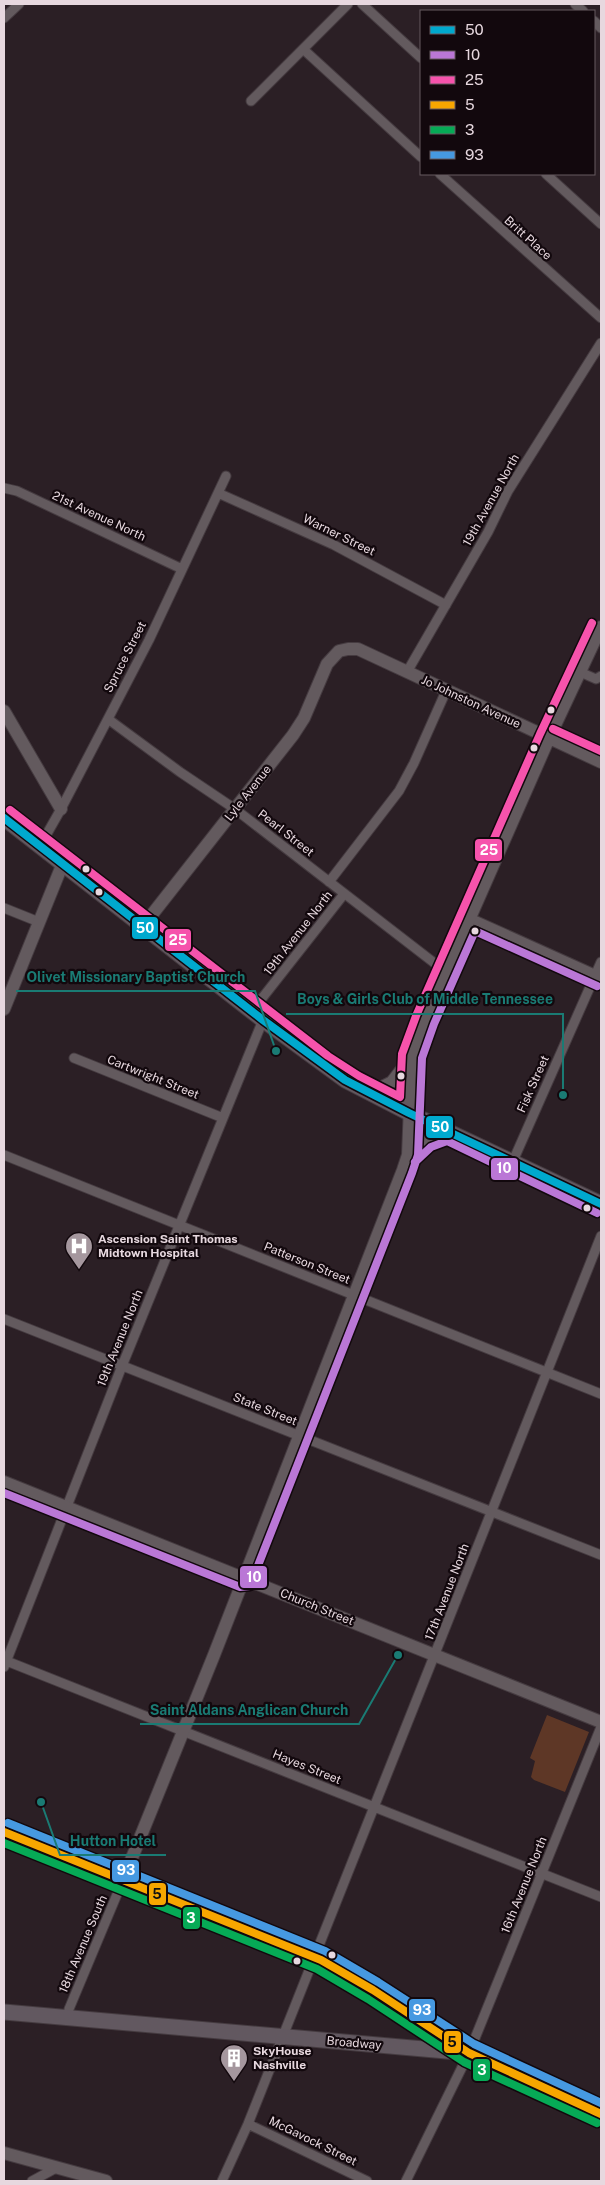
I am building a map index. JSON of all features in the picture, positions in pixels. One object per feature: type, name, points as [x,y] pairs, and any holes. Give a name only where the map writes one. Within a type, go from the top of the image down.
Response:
[{"type":"main road","points":[[408,1155],[412,1056],[425,1020],[549,738],[601,627]]},
{"type":"main road","name":"Jo Johnston Avenue","points":[[339,651],[348,648],[358,649],[601,762]]},
{"type":"main road","name":"Lyle Avenue","points":[[143,926],[304,718],[328,664],[339,651]]},
{"type":"main road","points":[[4,711],[61,809]]},
{"type":"main road","points":[[4,818],[322,1064],[370,1093],[409,1113],[601,1204]]},
{"type":"main road","points":[[4,1009],[6,995],[39,922],[62,863]]},
{"type":"main road","points":[[370,1093],[392,1082],[412,1056]]},
{"type":"main road","points":[[122,1880],[244,1578],[408,1155],[418,1143],[427,1137],[436,1132],[448,1131]]},
{"type":"main road","name":"Church Street","points":[[4,1482],[436,1654],[601,1722]]},
{"type":"main road","points":[[4,1832],[314,1957],[369,1987],[469,2053]]},
{"type":"main road","name":"Broadway","points":[[4,2012],[469,2053],[601,2114]]},
{"type":"main road","points":[[4,2153],[106,2181]]},
{"type":"street","points":[[4,18],[19,4]]},
{"type":"street","points":[[251,101],[348,4]]},
{"type":"street","points":[[362,4],[420,57]]},
{"type":"street","points":[[303,49],[420,156]]},
{"type":"street","name":"Britt Place","points":[[441,175],[601,318]]},
{"type":"street","points":[[547,175],[601,224]]},
{"type":"street","name":"19th Avenue North","points":[[407,672],[488,532],[508,491],[601,344]]},
{"type":"street","name":"Spruce Street","points":[[40,846],[149,640],[226,476]]},
{"type":"street","name":"21st Avenue North","points":[[4,488],[17,491],[182,569]]},
{"type":"street","name":"Warner Street","points":[[218,493],[334,545],[446,606]]},
{"type":"street","points":[[580,672],[596,679],[601,676]]},
{"type":"street","name":"19th Avenue North","points":[[329,882],[405,782],[446,691]]},
{"type":"street","name":"Pearl Street","points":[[108,719],[180,772],[235,809],[446,972]]},
{"type":"street","name":"19th Avenue North","points":[[5,1662],[222,1118],[257,1015],[344,894]]},
{"type":"street","points":[[4,908],[39,922]]},
{"type":"street","points":[[470,918],[598,975]]},
{"type":"street","name":"Fisk Street","points":[[513,1161],[598,975],[601,962]]},
{"type":"street","name":"Cartwright Street","points":[[74,1058],[222,1118]]},
{"type":"street","name":"Patterson Street","points":[[4,1155],[601,1394]]},
{"type":"street","name":"17th Avenue North","points":[[222,2181],[248,2124],[601,1236]]},
{"type":"street","name":"State Street","points":[[4,1318],[601,1555]]},
{"type":"street","name":"Hayes Street","points":[[5,1662],[601,1897]]},
{"type":"street","name":"16th Avenue North","points":[[406,2181],[469,2053],[601,1727]]},
{"type":"street","name":"18th Avenue South","points":[[68,2018],[69,2009],[122,1880]]},
{"type":"street","name":"McGavock Street","points":[[248,2124],[367,2181]]},
{"type":"street","points":[[32,2181],[56,2168]]},
{"type":"shaded area","points":[[547,1715],[589,1732],[565,1792],[534,1780],[531,1777],[535,1761],[530,1758]]},
{"type":"transit line","name":"25","points":[[10,810],[328,1056],[359,1076],[400,1097],[402,1054],[416,1016],[540,734],[592,623]]},
{"type":"transit line","name":"25","points":[[553,729],[601,751]]},
{"type":"transit line","name":"50","points":[[4,818],[263,1020],[345,1080],[409,1113],[601,1204]]},
{"type":"transit line","name":"10","points":[[4,1493],[240,1587],[250,1586],[412,1173],[418,1155],[422,1058],[434,1024],[475,931],[597,986]]},
{"type":"transit line","name":"10","points":[[415,1162],[431,1147],[447,1141],[597,1213]]},
{"type":"transit line","name":"93","points":[[8,1823],[325,1951],[378,1982],[474,2044],[601,2103]]},
{"type":"transit line","name":"5","points":[[4,1832],[321,1960],[373,1990],[469,2053],[601,2114]]},
{"type":"transit line","name":"3","points":[[4,1843],[317,1969],[368,1999],[464,2062],[597,2123]]},
{"type":"place","name":"Olivet Missionary Baptist Church","points":[[276,1051]]},
{"type":"place","name":"Boys & Girls Club of Middle Tennessee","points":[[563,1095]]},
{"type":"place","name":"Ascension Saint Thomas Midtown Hospital","points":[[79,1270]]},
{"type":"place","name":"Saint Aldans Anglican Church","points":[[398,1655]]},
{"type":"place","name":"Hutton Hotel","points":[[41,1802]]},
{"type":"place","name":"SkyHouse Nashville","points":[[234,2082]]}]
